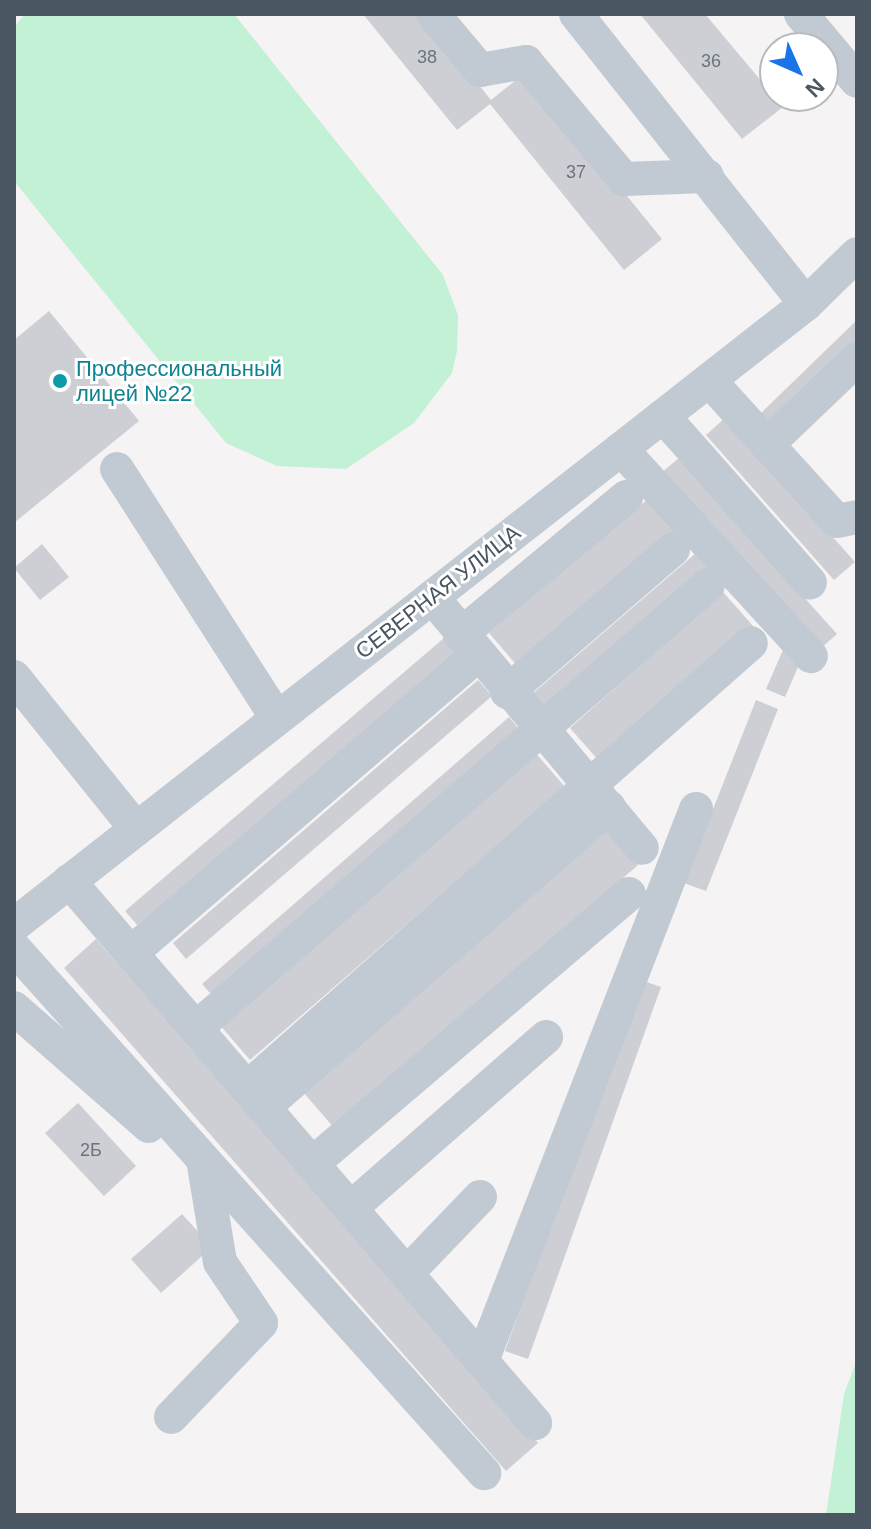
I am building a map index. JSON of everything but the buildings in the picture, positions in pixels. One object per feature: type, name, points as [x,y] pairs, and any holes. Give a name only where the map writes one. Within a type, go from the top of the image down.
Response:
[{"type":"street","points":[[433,14],[480,70],[526,62],[624,179],[707,176]]},
{"type":"street","points":[[576,14],[806,304]]},
{"type":"street","points":[[801,14],[857,81]]},
{"type":"street","name":"СЕВЕРНАЯ УЛИЦА","points":[[14,925],[806,304],[857,254]]},
{"type":"street","points":[[767,445],[857,359]]},
{"type":"street","points":[[709,380],[837,521],[857,517]]},
{"type":"street","points":[[663,416],[810,583]]},
{"type":"street","points":[[621,449],[811,656]]},
{"type":"street","points":[[117,469],[277,718]]},
{"type":"street","points":[[131,953],[469,645],[626,497]]},
{"type":"street","points":[[507,692],[673,549]]},
{"type":"street","points":[[196,1028],[539,727],[708,585]]},
{"type":"street","points":[[432,597],[507,692],[642,848]]},
{"type":"street","points":[[256,1098],[600,798],[751,643]]},
{"type":"street","points":[[14,677],[136,829]]},
{"type":"street","points":[[483,1358],[696,809]]},
{"type":"street","points":[[69,881],[483,1358],[535,1423]]},
{"type":"street","points":[[313,1163],[629,894]]},
{"type":"street","points":[[14,948],[192,1157],[484,1473]]},
{"type":"street","points":[[14,1008],[192,1157],[220,1262],[261,1323],[171,1417]]},
{"type":"street","points":[[352,1207],[546,1037]]},
{"type":"street","points":[[408,1272],[480,1197]]},
{"type":"green space","points":[[25,14],[234,14],[443,275],[458,315],[457,351],[452,373],[414,423],[346,469],[277,466],[226,443],[14,181],[14,27]]},
{"type":"green space","points":[[857,1360],[857,1515],[826,1515],[844,1394]]},
{"type":"place","name":"Профессиональный лицей №22","points":[[60,381]]}]
